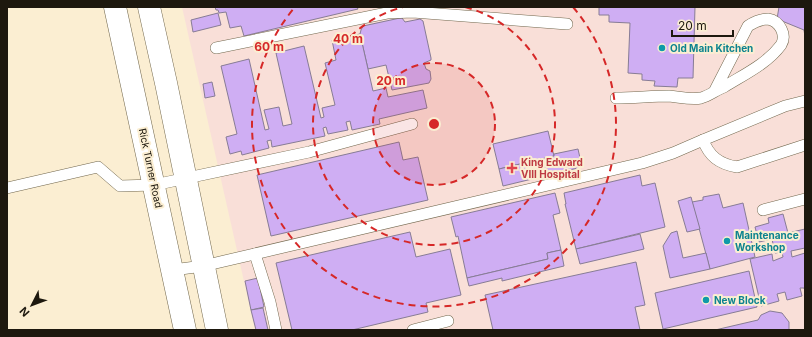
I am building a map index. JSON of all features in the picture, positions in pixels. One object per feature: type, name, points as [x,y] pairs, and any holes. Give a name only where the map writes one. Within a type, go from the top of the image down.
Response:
[{"type":"main road","name":"Rick Turner Road","points":[[115,7],[185,330]]},
{"type":"main road","points":[[149,7],[217,330]]},
{"type":"lane","points":[[216,48],[387,13],[433,13],[567,24]]},
{"type":"lane","points":[[616,98],[667,96],[701,98],[714,92],[762,64],[782,44],[784,37],[783,32],[776,22],[767,19],[748,26],[714,92]]},
{"type":"lane","points":[[173,270],[203,266],[642,163],[673,152],[785,106],[805,101]]},
{"type":"lane","points":[[7,188],[98,167],[120,186],[154,185],[309,152],[412,124]]},
{"type":"lane","points":[[703,140],[711,156],[727,165],[737,167],[805,146]]},
{"type":"lane","points":[[763,210],[805,199]]},
{"type":"lane","points":[[255,254],[276,330]]},
{"type":"lane","points":[[414,330],[448,321]]},
{"type":"shaded area","name":"King Edward VIII Hospital","points":[[182,7],[805,7],[805,330],[255,330]]},
{"type":"building","points":[[215,7],[357,7],[358,9],[244,36],[241,26],[230,28],[226,12],[219,13]]},
{"type":"building","name":"Old Main Kitchen","points":[[599,7],[695,7],[693,78],[678,78],[677,87],[654,86],[655,81],[642,80],[642,74],[628,73],[630,23],[609,22],[609,15],[599,15]]},
{"type":"building","points":[[779,7],[805,7],[805,37],[804,30],[777,19]]},
{"type":"building","points":[[218,13],[221,25],[193,32],[191,20]]},
{"type":"building","points":[[402,18],[405,22],[420,19],[423,21],[431,58],[431,60],[424,63],[426,69],[430,71],[431,79],[429,83],[392,90],[386,65],[368,69],[360,34],[363,26]]},
{"type":"building","points":[[360,34],[373,91],[386,88],[388,97],[423,90],[427,108],[379,119],[380,124],[352,130],[350,121],[346,122],[348,130],[328,134],[326,127],[323,128],[325,136],[272,147],[271,140],[267,141],[269,148],[242,155],[241,151],[230,154],[226,137],[237,134],[221,66],[249,59],[265,130],[269,129],[264,110],[279,107],[283,126],[292,124],[276,53],[304,46],[321,118],[324,117],[322,108],[335,105],[325,63],[336,60],[332,40]]},
{"type":"building","points":[[212,82],[215,96],[205,98],[203,84]]},
{"type":"building","points":[[548,131],[554,156],[499,169],[493,144]]},
{"type":"building","points":[[399,142],[403,160],[418,157],[428,200],[271,236],[257,175]]},
{"type":"building","points":[[578,149],[582,167],[503,186],[499,169]]},
{"type":"building","points":[[640,175],[642,186],[655,183],[665,227],[576,249],[565,204],[564,193]]},
{"type":"building","points":[[555,193],[560,213],[553,215],[561,250],[547,253],[548,259],[467,278],[458,236],[456,237],[451,217]]},
{"type":"building","name":"Maintenance Workshop","points":[[719,194],[723,208],[743,203],[755,257],[710,269],[692,202],[703,200],[703,197]]},
{"type":"building","points":[[691,197],[700,229],[687,232],[678,201]]},
{"type":"building","points":[[783,214],[788,233],[805,229],[805,248],[791,251],[792,257],[805,253],[805,291],[804,288],[800,288],[802,296],[787,300],[785,292],[777,294],[779,301],[761,306],[750,259],[772,254],[773,261],[783,257],[782,252],[775,253],[772,239],[759,242],[755,227],[769,223],[768,218]]},
{"type":"building","points":[[677,231],[683,258],[706,253],[710,269],[670,278],[663,246],[671,233]]},
{"type":"building","points":[[410,232],[416,257],[450,249],[461,295],[426,303],[428,312],[352,330],[292,330],[276,263]]},
{"type":"building","points":[[640,234],[644,249],[580,264],[576,249]]},
{"type":"building","points":[[561,250],[564,266],[502,281],[502,278],[469,286],[467,278],[548,259],[547,253]]},
{"type":"building","points":[[636,262],[645,305],[635,307],[640,330],[493,330],[485,295]]},
{"type":"building","name":"New Block","points":[[749,271],[757,307],[663,329],[655,293]]},
{"type":"building","points":[[258,278],[264,307],[251,310],[245,281]]},
{"type":"building","points":[[263,308],[268,330],[256,330],[251,310]]},
{"type":"building","points":[[770,311],[782,313],[789,322],[789,330],[715,330],[758,320],[761,315]]},
{"type":"place","name":"Old Main Kitchen","points":[[662,48]]},
{"type":"place","name":"King Edward VIII Hospital","points":[[512,168]]},
{"type":"place","name":"Maintenance Workshop","points":[[727,241]]},
{"type":"place","name":"New Block","points":[[706,300]]}]
